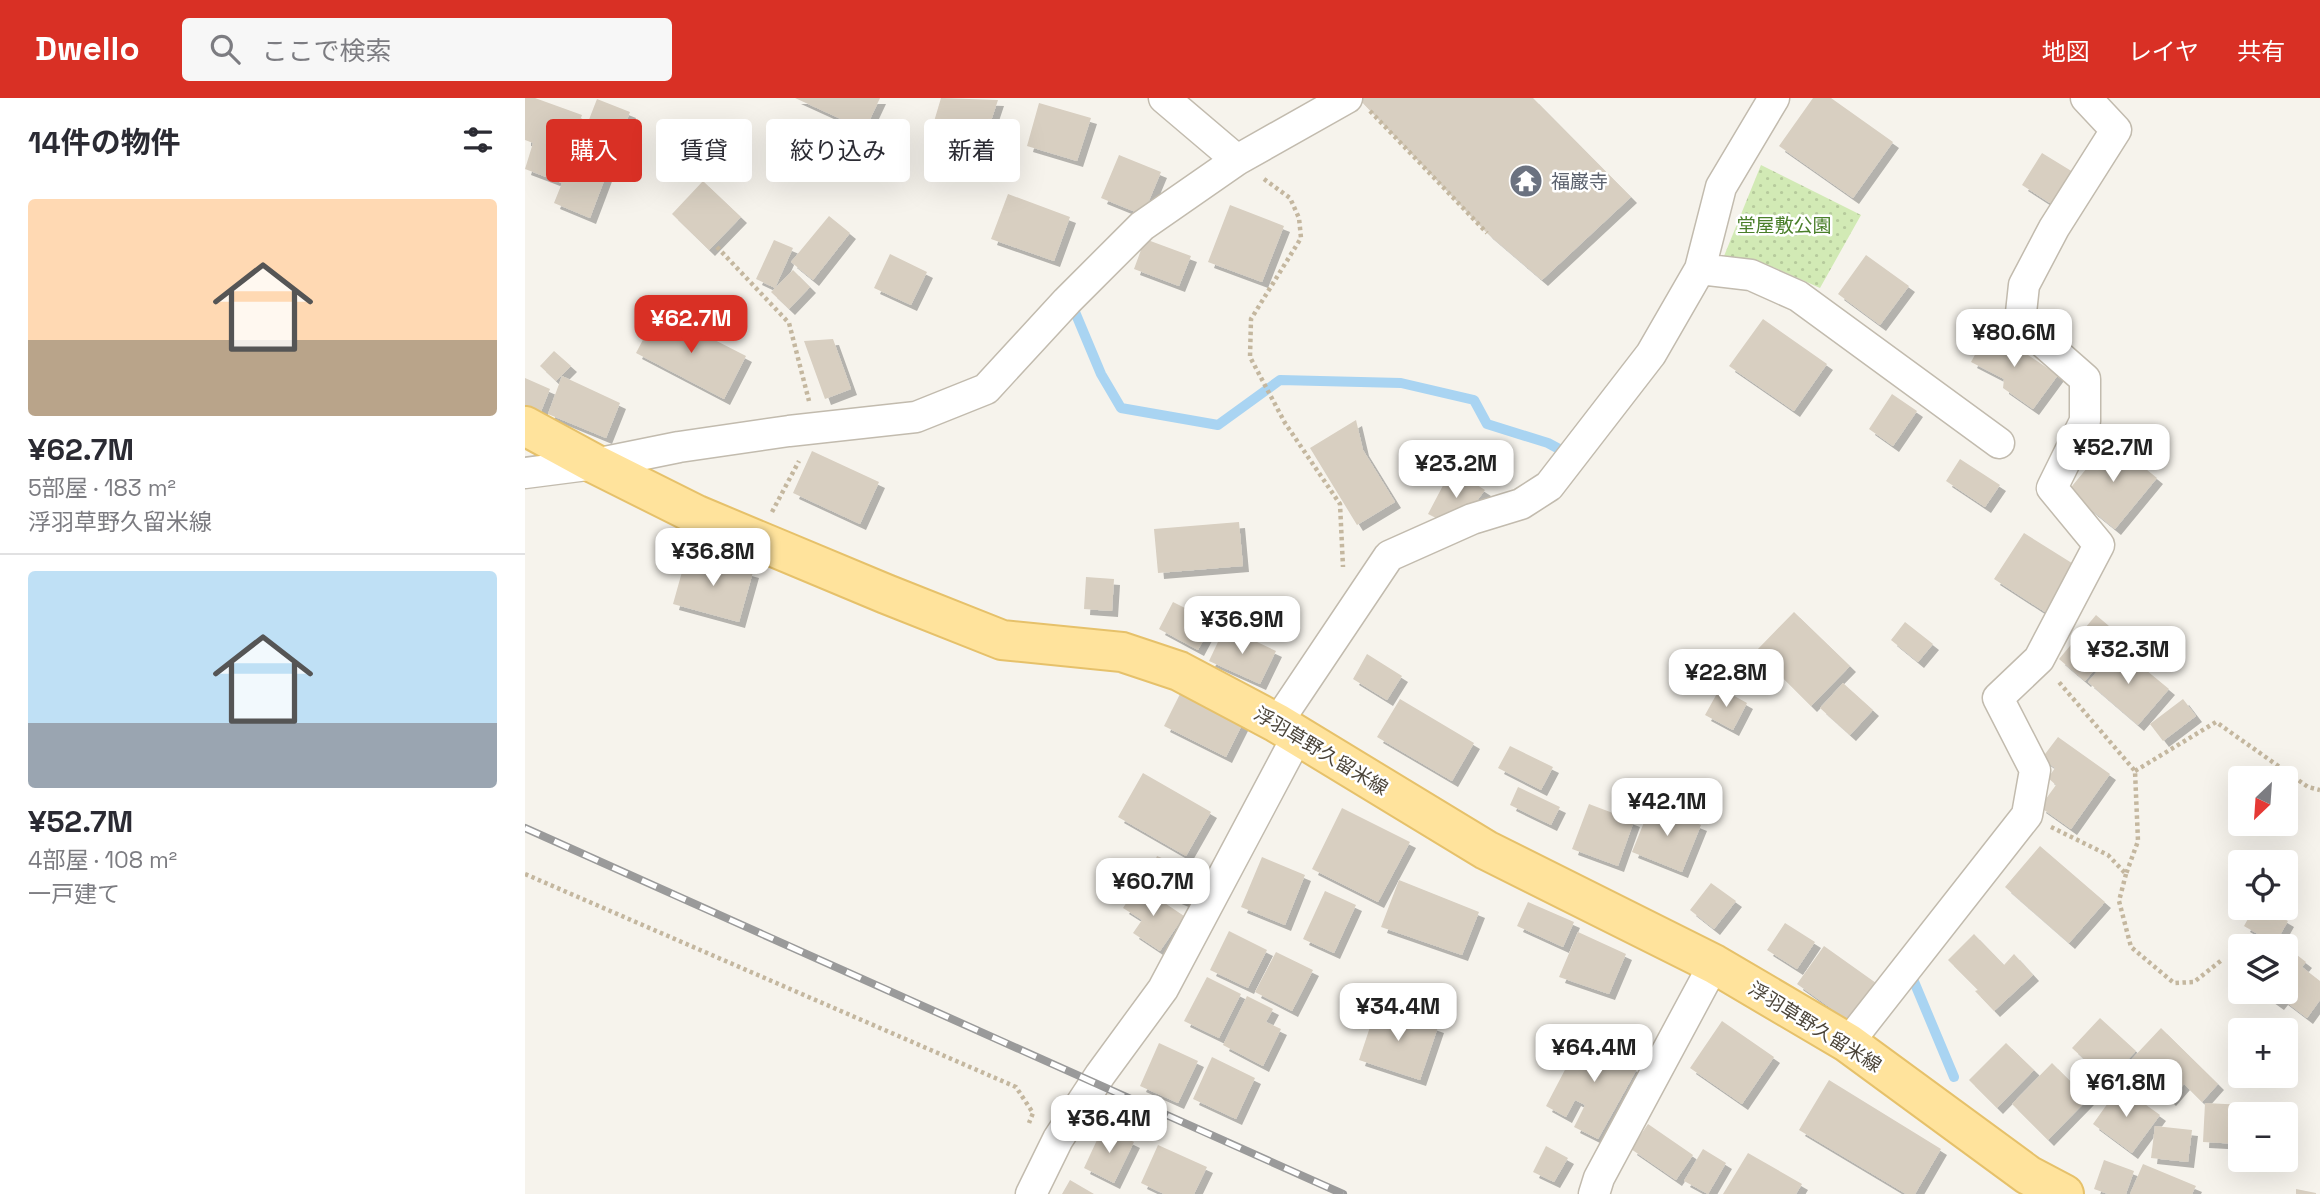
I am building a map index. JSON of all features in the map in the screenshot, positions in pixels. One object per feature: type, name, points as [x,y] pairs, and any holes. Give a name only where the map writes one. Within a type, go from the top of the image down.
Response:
[{"type":"main road","name":"浮羽草野久留米線","points":[[525,426],[697,515],[1002,640],[1122,652],[1178,671],[1287,729],[1486,850],[1714,964],[1848,1043],[2028,1175],[2064,1194]]},
{"type":"street","points":[[1164,98],[1237,160]]},
{"type":"street","points":[[1031,1194],[1058,1139],[1100,1075],[1163,989],[1287,729],[1345,621],[1389,556],[1472,519],[1521,504],[1549,486],[1651,354],[1700,269],[1721,187],[1774,98]]},
{"type":"street","points":[[1848,1043],[2027,815],[2035,770],[1999,698],[2039,659],[2099,545],[2052,488],[2085,421],[2085,379],[2019,322],[2024,285],[2054,228],[2116,130],[2086,98]]},
{"type":"street","points":[[525,473],[595,464],[679,447],[916,417],[986,389],[1067,301],[1142,226],[1237,160],[1357,103]]},
{"type":"street","points":[[1700,269],[1751,275],[1798,296],[1999,443]]},
{"type":"street","points":[[1594,1194],[1599,1178],[1714,964]]},
{"type":"path","points":[[1357,103],[1487,233]]},
{"type":"path","points":[[1237,160],[1290,198],[1299,218],[1301,238],[1251,319],[1250,357],[1285,423],[1340,504],[1345,621]]},
{"type":"path","points":[[717,247],[789,323],[817,428],[757,540]]},
{"type":"path","points":[[2039,659],[2134,771],[2138,841],[2119,901],[2131,947],[2174,983],[2194,982],[2223,959]]},
{"type":"path","points":[[2134,771],[2216,722],[2308,787],[2320,790]]},
{"type":"path","points":[[2027,815],[2108,855],[2126,874]]},
{"type":"path","points":[[525,874],[1016,1087],[1034,1114],[1028,1125]]},
{"type":"green space","name":"堂屋敷公園","points":[[1761,165],[1861,215],[1820,288],[1773,267],[1722,261]]},
{"type":"building","points":[[525,98],[535,98],[582,115],[581,119],[546,119],[546,177],[525,169],[533,143],[525,140]]},
{"type":"building","points":[[795,98],[880,98],[870,119],[841,119]]},
{"type":"building","points":[[941,98],[998,100],[992,119],[935,119]]},
{"type":"building","name":"福巌寺","points":[[1358,98],[1533,98],[1631,197],[1542,280],[1487,233]]},
{"type":"building","points":[[1813,98],[1831,98],[1893,142],[1853,198],[1779,146]]},
{"type":"building","points":[[597,99],[630,112],[627,119],[589,119]]},
{"type":"building","points":[[1039,103],[1091,118],[1077,161],[1027,146]]},
{"type":"building","points":[[2042,153],[2073,172],[2053,205],[2022,185]]},
{"type":"building","points":[[1119,155],[1161,172],[1143,215],[1101,198]]},
{"type":"building","points":[[559,182],[604,182],[590,218],[554,203],[562,183]]},
{"type":"building","points":[[704,182],[741,217],[709,250],[672,214]]},
{"type":"building","points":[[1008,194],[1070,217],[1054,261],[991,239]]},
{"type":"building","points":[[1230,205],[1284,226],[1262,282],[1208,262]]},
{"type":"building","points":[[829,216],[850,233],[813,280],[791,262]]},
{"type":"building","points":[[1145,239],[1191,256],[1179,286],[1134,269]]},
{"type":"building","points":[[774,240],[793,248],[775,288],[756,279]]},
{"type":"building","points":[[890,254],[927,272],[911,305],[874,288]]},
{"type":"building","points":[[1866,255],[1909,286],[1880,325],[1838,294]]},
{"type":"building","points":[[793,270],[810,287],[789,309],[771,292]]},
{"type":"building","points":[[658,311],[746,356],[724,399],[636,353]]},
{"type":"building","points":[[1763,319],[1827,364],[1794,411],[1729,366]]},
{"type":"building","points":[[1989,329],[2058,375],[2033,409],[2003,388],[2004,379],[1971,362]]},
{"type":"building","points":[[833,339],[851,389],[825,399],[804,341]]},
{"type":"building","points":[[554,351],[571,366],[556,381],[540,366]]},
{"type":"building","points":[[562,376],[620,403],[606,438],[548,414]]},
{"type":"building","points":[[525,378],[550,389],[540,414],[525,408]]},
{"type":"building","points":[[1892,394],[1917,411],[1893,446],[1869,429]]},
{"type":"building","points":[[1356,420],[1363,450],[1395,502],[1357,525],[1310,448]]},
{"type":"building","points":[[2110,440],[2157,478],[2115,529],[2068,491]]},
{"type":"building","points":[[812,451],[879,482],[860,524],[793,493]]},
{"type":"building","points":[[1960,459],[2000,485],[1985,507],[1946,481]]},
{"type":"building","points":[[1448,476],[1466,478],[1485,490],[1459,525],[1444,522],[1428,514]]},
{"type":"building","points":[[1239,522],[1243,566],[1158,573],[1154,529]]},
{"type":"building","points":[[2024,533],[2075,565],[2045,612],[1994,579]]},
{"type":"building","points":[[687,554],[753,572],[739,622],[673,604]]},
{"type":"building","points":[[1086,577],[1114,579],[1112,611],[1084,609]]},
{"type":"building","points":[[1173,602],[1213,622],[1198,650],[1159,629]]},
{"type":"building","points":[[1794,612],[1850,666],[1811,706],[1756,651]]},
{"type":"building","points":[[2096,615],[2122,637],[2085,681],[2059,659]]},
{"type":"building","points":[[1905,622],[1933,644],[1918,662],[1891,640]]},
{"type":"building","points":[[1225,627],[1276,651],[1260,684],[1209,661]]},
{"type":"building","points":[[2118,647],[2169,689],[2138,725],[2088,682]]},
{"type":"building","points":[[1367,654],[1402,676],[1387,700],[1353,679]]},
{"type":"building","points":[[1843,683],[1873,710],[1850,735],[1820,708]]},
{"type":"building","points":[[1720,688],[1747,703],[1733,730],[1705,715]]},
{"type":"building","points":[[1181,692],[1243,723],[1226,757],[1164,726]]},
{"type":"building","points":[[1400,699],[1474,743],[1452,781],[1377,737]]},
{"type":"building","points":[[2183,699],[2196,716],[2163,741],[2150,724]]},
{"type":"building","points":[[2058,737],[2110,774],[2071,829],[2040,807],[2056,785],[2048,778],[2055,768],[2042,758]]},
{"type":"building","points":[[1510,746],[1553,767],[1541,790],[1498,768]]},
{"type":"building","points":[[1143,773],[1211,812],[1186,856],[1118,817]]},
{"type":"building","points":[[1518,787],[1560,807],[1551,825],[1510,805]]},
{"type":"building","points":[[1589,804],[1634,821],[1618,866],[1572,849]]},
{"type":"building","points":[[1651,805],[1701,825],[1682,872],[1632,852]]},
{"type":"building","points":[[1342,808],[1410,842],[1378,902],[1312,869]]},
{"type":"building","points":[[2040,846],[2105,902],[2069,943],[2005,887]]},
{"type":"building","points":[[1157,856],[1197,873],[1185,902],[1145,885]]},
{"type":"building","points":[[1262,857],[1305,875],[1285,925],[1241,907]]},
{"type":"building","points":[[1399,880],[1479,912],[1462,955],[1381,927]]},
{"type":"building","points":[[1711,883],[1736,901],[1714,929],[1690,910]]},
{"type":"building","points":[[1138,885],[1184,916],[1160,951],[1133,933],[1142,920],[1123,908]]},
{"type":"building","points":[[1325,891],[1356,905],[1334,953],[1303,939]]},
{"type":"building","points":[[1528,902],[1574,922],[1563,947],[1517,926]]},
{"type":"building","points":[[2247,920],[2288,921],[2281,934],[2258,934],[2244,926]]},
{"type":"building","points":[[1785,923],[1815,942],[1797,969],[1767,950]]},
{"type":"building","points":[[1229,931],[1267,950],[1248,988],[1210,970]]},
{"type":"building","points":[[1578,932],[1626,954],[1609,994],[1559,977]]},
{"type":"building","points":[[1974,934],[2004,965],[2014,954],[2033,975],[1994,1011],[1975,991],[1978,990],[1948,960]]},
{"type":"building","points":[[1824,946],[1876,983],[1849,1021],[1797,984]]},
{"type":"building","points":[[1276,952],[1313,970],[1292,1011],[1255,992]]},
{"type":"building","points":[[2298,956],[2306,962],[2302,967],[2320,981],[2320,1000],[2307,1018],[2289,1004],[2298,1004]]},
{"type":"building","points":[[1207,977],[1241,994],[1219,1038],[1184,1021]]},
{"type":"building","points":[[1247,996],[1273,1009],[1266,1022],[1281,1029],[1263,1066],[1223,1045]]},
{"type":"building","points":[[1377,1006],[1438,1027],[1420,1080],[1359,1060]]},
{"type":"building","points":[[2100,1018],[2136,1051],[2108,1081],[2072,1048]]},
{"type":"building","points":[[1722,1021],[1774,1057],[1742,1104],[1690,1068]]},
{"type":"building","points":[[1600,1026],[1625,1039],[1616,1058],[1637,1069],[1598,1139],[1574,1127],[1585,1105],[1575,1100],[1566,1117],[1546,1106],[1568,1064],[1577,1069]]},
{"type":"building","points":[[2161,1028],[2218,1084],[2202,1102],[2184,1084],[2170,1100],[2130,1061]]},
{"type":"building","points":[[1159,1043],[1198,1061],[1178,1103],[1140,1086]]},
{"type":"building","points":[[2006,1043],[2034,1070],[1997,1108],[1969,1080]]},
{"type":"building","points":[[1212,1057],[1255,1078],[1236,1119],[1193,1099]]},
{"type":"building","points":[[2052,1063],[2088,1099],[2048,1140],[2012,1104]]},
{"type":"building","points":[[1829,1080],[1941,1149],[1915,1194],[1906,1194],[1799,1130]]},
{"type":"building","points":[[2120,1086],[2160,1115],[2132,1153],[2093,1124]]},
{"type":"building","points":[[2205,1103],[2228,1104],[2228,1143],[2203,1142]]},
{"type":"building","points":[[1648,1124],[1693,1155],[1676,1180],[1631,1149]]},
{"type":"building","points":[[2155,1126],[2192,1130],[2188,1162],[2151,1158]]},
{"type":"building","points":[[1103,1127],[1134,1142],[1114,1183],[1084,1168]]},
{"type":"building","points":[[1158,1145],[1207,1167],[1194,1194],[1164,1194],[1141,1183]]},
{"type":"building","points":[[1546,1146],[1568,1158],[1554,1182],[1533,1172]]},
{"type":"building","points":[[1703,1149],[1726,1163],[1708,1194],[1684,1181]]},
{"type":"building","points":[[1748,1153],[1802,1184],[1796,1194],[1723,1194]]},
{"type":"building","points":[[2104,1160],[2134,1171],[2126,1194],[2108,1194],[2094,1189]]},
{"type":"building","points":[[2143,1164],[2196,1186],[2192,1194],[2130,1194]]},
{"type":"building","points":[[1070,1180],[1094,1194],[1062,1194]]},
{"type":"building","points":[[2296,1189],[2316,1193],[2316,1194],[2296,1194]]},
{"type":"waterway","points":[[1075,312],[1101,374],[1121,408],[1218,425],[1280,380],[1401,383],[1474,400],[1487,424],[1548,443],[1561,450]]},
{"type":"waterway","points":[[1910,972],[1954,1077]]},
{"type":"railway","points":[[525,828],[1343,1194]]},
{"type":"place","name":"福巌寺","points":[[1526,181]]}]
